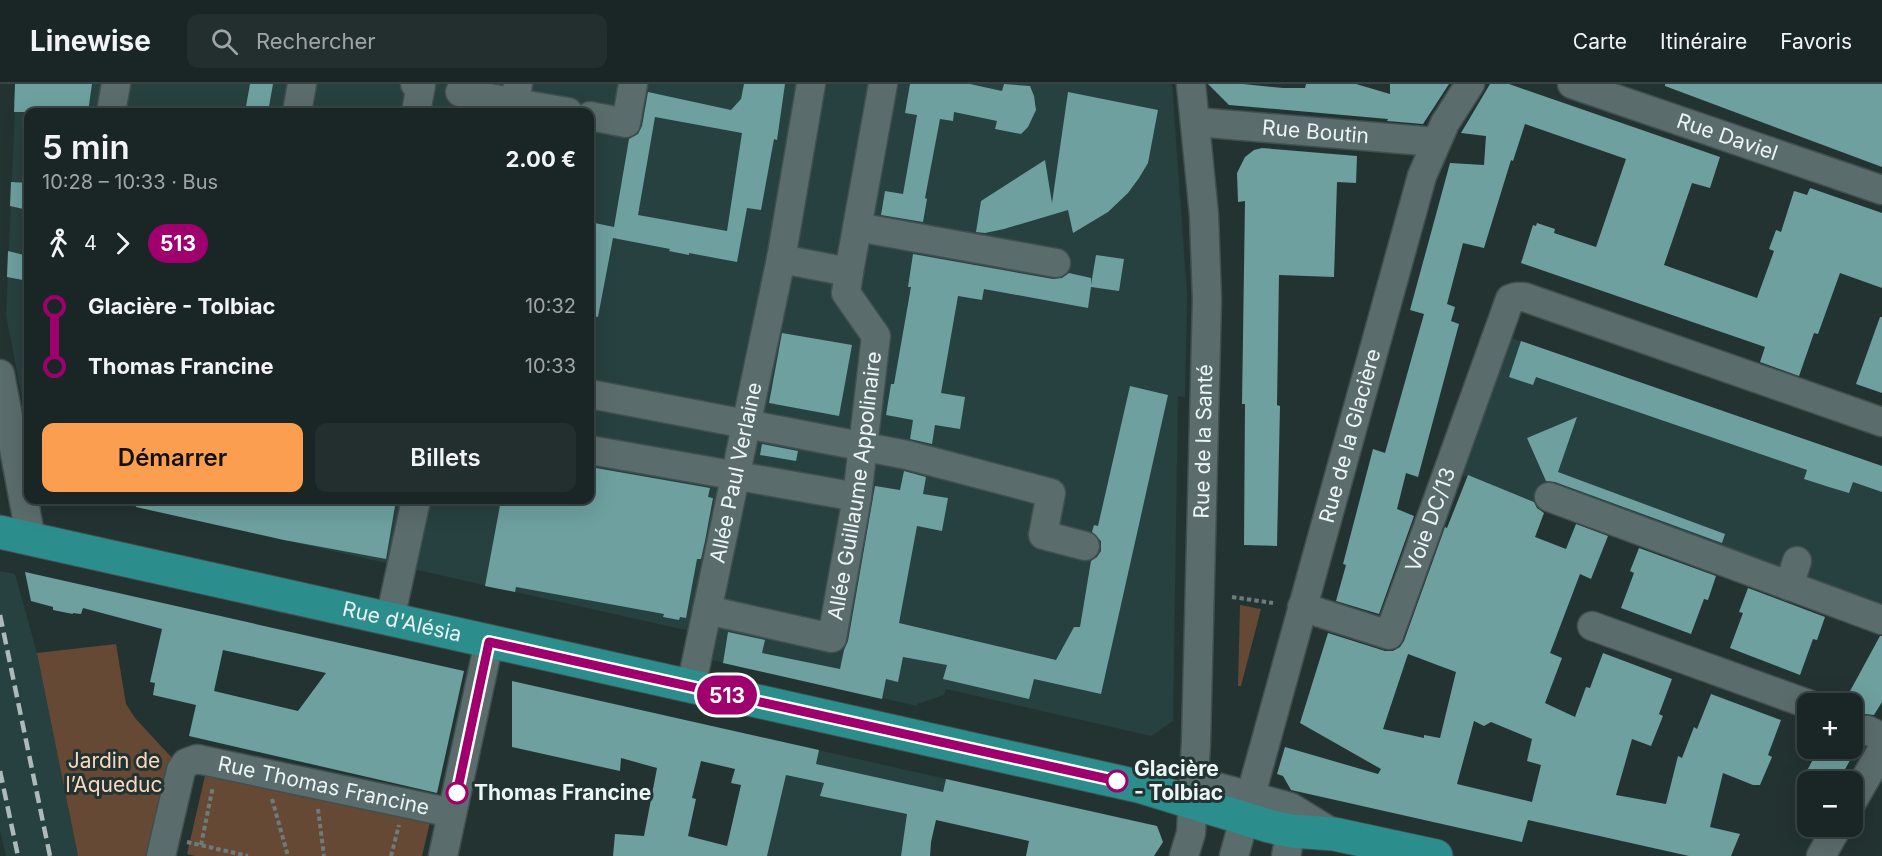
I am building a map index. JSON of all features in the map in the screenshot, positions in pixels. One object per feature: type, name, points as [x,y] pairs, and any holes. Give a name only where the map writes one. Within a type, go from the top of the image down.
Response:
[{"type":"main road","name":"Rue d'Alésia","points":[[15,535],[1142,787],[1192,801],[1246,806],[1289,843],[1334,834],[1436,856]]},
{"type":"street","points":[[112,108],[116,84]]},
{"type":"street","points":[[298,108],[302,84]]},
{"type":"street","points":[[594,117],[626,123],[633,84]]},
{"type":"street","name":"Allée Paul Verlaine","points":[[691,687],[781,259],[811,84]]},
{"type":"street","points":[[781,259],[849,272],[883,84]]},
{"type":"street","name":"Rue de la Santé","points":[[1185,856],[1191,833],[1196,720],[1208,300],[1204,215],[1191,84]]},
{"type":"street","name":"Rue de la Glacière","points":[[1233,856],[1422,176],[1436,142],[1470,84]]},
{"type":"street","name":"Rue Daviel","points":[[1572,84],[1882,190]]},
{"type":"street","points":[[417,94],[454,91],[516,94],[556,108]]},
{"type":"street","name":"Rue Boutin","points":[[1196,122],[1436,142]]},
{"type":"street","points":[[858,227],[1056,263]]},
{"type":"street","name":"Allée Guillaume Appolinaire","points":[[707,610],[832,638],[857,497],[876,336],[846,293],[849,272]]},
{"type":"street","name":"Voie DC/13","points":[[1302,606],[1389,635],[1510,299],[1516,297],[1524,297],[1882,422]]},
{"type":"street","points":[[0,374],[15,535]]},
{"type":"street","points":[[594,395],[864,446],[1051,493],[1043,535],[1085,546]]},
{"type":"street","points":[[594,451],[857,497]]},
{"type":"street","points":[[1549,497],[1793,573],[1882,620]]},
{"type":"street","points":[[390,619],[415,504]]},
{"type":"street","points":[[1592,626],[1797,700]]},
{"type":"street","points":[[443,856],[489,642]]},
{"type":"street","points":[[1863,774],[1877,739]]},
{"type":"street","points":[[163,846],[181,770],[186,763],[206,769]]},
{"type":"street","name":"Rue Thomas Francine","points":[[206,769],[452,813]]},
{"type":"street","points":[[1246,806],[1290,807],[1334,834]]},
{"type":"street","points":[[1821,856],[1832,837]]},
{"type":"path","points":[[1232,597],[1273,603]]},
{"type":"path","points":[[201,845],[206,769]]},
{"type":"path","points":[[270,790],[288,856]]},
{"type":"path","points":[[317,801],[324,856]]},
{"type":"path","points":[[391,856],[400,819]]},
{"type":"path","points":[[163,846],[201,845],[248,856]]},
{"type":"shaded area","points":[[16,84],[1172,84],[1187,295],[1185,397],[1178,396],[1173,721],[1151,736],[946,689],[944,695],[917,704],[917,706],[711,660],[717,637],[122,504],[594,504],[594,108],[24,108],[24,408],[6,315]]},
{"type":"shaded area","points":[[1509,337],[1882,466],[1882,630],[1460,474]]},
{"type":"shaded area","points":[[0,571],[15,574],[37,653],[78,856],[6,856],[0,830]]},
{"type":"shaded area","points":[[752,735],[946,779],[931,841],[930,856],[726,856]]},
{"type":"green space","points":[[1240,605],[1261,609],[1241,686],[1238,686]]},
{"type":"green space","name":"Jardin de l’Aqueduc","points":[[116,644],[126,704],[135,718],[172,758],[150,856],[78,856],[37,653]]},
{"type":"green space","points":[[207,767],[431,818],[422,856],[195,856],[187,854]]},
{"type":"building","points":[[15,84],[92,84],[89,108],[24,108],[24,112],[14,112]]},
{"type":"building","points":[[250,84],[273,84],[269,108],[246,108]]},
{"type":"building","points":[[744,84],[785,84],[777,140],[774,139],[761,210],[747,208],[737,262],[689,253],[689,255],[613,238],[598,317],[594,316],[594,223],[614,227],[629,139],[638,134],[642,126],[648,92],[731,110],[741,99]],"holes":[[[655,117],[742,133],[727,231],[638,215]]]},
{"type":"building","points":[[910,84],[970,84],[1002,91],[1004,84],[1030,86],[1036,110],[1028,127],[1021,134],[995,129],[997,121],[954,112],[953,121],[940,119],[925,198],[927,199],[923,222],[881,215],[885,191],[903,194],[917,115],[905,113]]},
{"type":"building","points":[[1208,84],[1305,88],[1306,84],[1356,84],[1390,94],[1390,84],[1449,84],[1423,124],[1229,105]]},
{"type":"building","points":[[1490,84],[1509,84],[1720,157],[1710,188],[1692,183],[1664,265],[1757,298],[1774,251],[1769,249],[1776,230],[1781,232],[1794,191],[1807,195],[1810,188],[1882,213],[1882,288],[1840,273],[1818,334],[1814,333],[1799,376],[1760,362],[1765,347],[1521,263],[1533,225],[1536,226],[1537,223],[1555,229],[1554,233],[1596,247],[1626,159],[1525,124],[1513,161],[1511,160],[1484,248],[1463,243],[1447,304],[1455,307],[1451,321],[1459,324],[1418,477],[1406,473],[1397,509],[1414,516],[1379,614],[1336,601],[1346,565],[1343,564],[1373,449],[1385,453],[1424,314],[1410,310],[1450,163],[1484,165],[1486,136],[1461,133]]},
{"type":"building","points":[[1665,84],[1882,84],[1882,167],[1665,86]]},
{"type":"building","points":[[1068,92],[1158,110],[1148,163],[1139,178],[1128,193],[1108,212],[1073,233],[1068,210],[1004,229],[985,233],[976,232],[981,201],[1045,160],[1052,203]]},
{"type":"building","points":[[1262,148],[1357,156],[1356,183],[1337,182],[1334,277],[1279,275],[1277,405],[1280,406],[1277,546],[1244,545],[1245,404],[1242,404],[1245,201],[1238,202],[1237,173],[1245,157],[1254,150]]},
{"type":"building","points":[[11,182],[24,183],[24,209],[10,206]]},
{"type":"building","points":[[8,251],[24,255],[24,280],[7,277]]},
{"type":"building","points":[[913,254],[1053,279],[1062,278],[1069,273],[1091,278],[1091,285],[1096,255],[1124,259],[1119,291],[1091,287],[1088,308],[984,289],[982,300],[958,296],[941,393],[965,397],[960,429],[935,425],[932,444],[910,439],[913,420],[886,415],[891,384],[894,384],[911,287],[908,287]]},
{"type":"building","points":[[1880,317],[1882,317],[1882,393],[1856,384]]},
{"type":"building","points":[[782,333],[852,345],[839,416],[769,403]]},
{"type":"building","points":[[1521,341],[1882,466],[1882,492],[1853,482],[1849,493],[1829,487],[1804,479],[1807,470],[1536,377],[1533,385],[1509,377]]},
{"type":"building","points":[[1130,386],[1168,395],[1101,694],[1034,679],[1029,699],[943,679],[947,665],[903,657],[898,682],[886,679],[882,699],[723,663],[728,632],[765,640],[762,653],[840,669],[848,641],[875,486],[900,490],[904,471],[926,477],[923,494],[948,498],[942,531],[917,526],[899,623],[1056,660],[1074,627],[1080,627],[1091,561],[1101,551],[1101,541],[1092,532],[1094,525],[1098,526]]},
{"type":"building","points":[[1577,417],[1558,472],[1725,534],[1722,543],[1555,482],[1546,481],[1527,438]]},
{"type":"building","points":[[762,444],[798,451],[796,461],[760,455]]},
{"type":"building","points":[[594,468],[710,488],[708,497],[713,498],[701,559],[697,559],[686,618],[680,617],[679,620],[663,617],[664,614],[516,587],[515,592],[485,586],[500,504],[594,504]]},
{"type":"building","points":[[1468,475],[1534,502],[1537,508],[1544,513],[1535,537],[1566,549],[1576,524],[1608,536],[1591,579],[1580,574],[1550,653],[1562,658],[1545,703],[1575,717],[1586,687],[1590,688],[1603,653],[1672,679],[1659,714],[1663,716],[1651,746],[1632,739],[1616,795],[1666,804],[1678,756],[1682,758],[1694,727],[1697,729],[1711,694],[1781,720],[1768,755],[1772,757],[1760,785],[1753,785],[1723,773],[1710,827],[1740,834],[1731,856],[1689,856],[1528,820],[1522,842],[1291,790],[1283,776],[1277,774],[1285,747],[1378,774],[1381,769],[1300,723],[1328,633],[1385,651],[1393,651],[1400,647],[1445,527],[1447,528]],"holes":[[[1408,654],[1456,672],[1440,738],[1424,735],[1424,738],[1383,729]],[[1474,721],[1484,726],[1491,722],[1532,739],[1527,761],[1541,765],[1532,802],[1457,784]]]},
{"type":"building","points":[[136,504],[395,504],[386,559],[284,540],[136,507]]},
{"type":"building","points":[[1639,548],[1716,576],[1708,600],[1704,599],[1691,634],[1621,608],[1634,573],[1630,571]]},
{"type":"building","points":[[25,572],[464,671],[437,793],[189,736],[196,705],[153,695],[155,683],[150,682],[162,629],[83,608],[81,614],[53,610],[53,607],[31,601]],"holes":[[[223,650],[326,673],[298,711],[214,691]]]},
{"type":"building","points":[[1748,588],[1825,617],[1817,640],[1813,639],[1800,675],[1730,648],[1743,613],[1739,612]]},
{"type":"building","points":[[1882,636],[1882,702],[1874,715],[1863,715],[1863,693],[1849,693]]},
{"type":"building","points":[[512,681],[819,750],[816,764],[943,792],[946,779],[1157,826],[1163,842],[1154,856],[1026,856],[1029,841],[936,820],[930,856],[901,856],[907,814],[820,796],[824,783],[786,775],[767,856],[613,856],[615,834],[644,836],[657,768],[621,758],[620,771],[512,747]],"holes":[[[701,761],[735,769],[731,783],[741,785],[727,846],[688,836],[696,799],[692,798]]]},
{"type":"building","points":[[1813,759],[1851,759],[1844,771],[1807,771]]},
{"type":"railway","points":[[0,615],[50,856]]},
{"type":"railway","points":[[0,771],[18,856]]},
{"type":"bus line","name":"513","points":[[457,793],[489,642],[1117,781]]},
{"type":"place","name":"Glacière - Tolbiac","points":[[1117,781]]},
{"type":"place","name":"Thomas Francine","points":[[457,793]]}]
